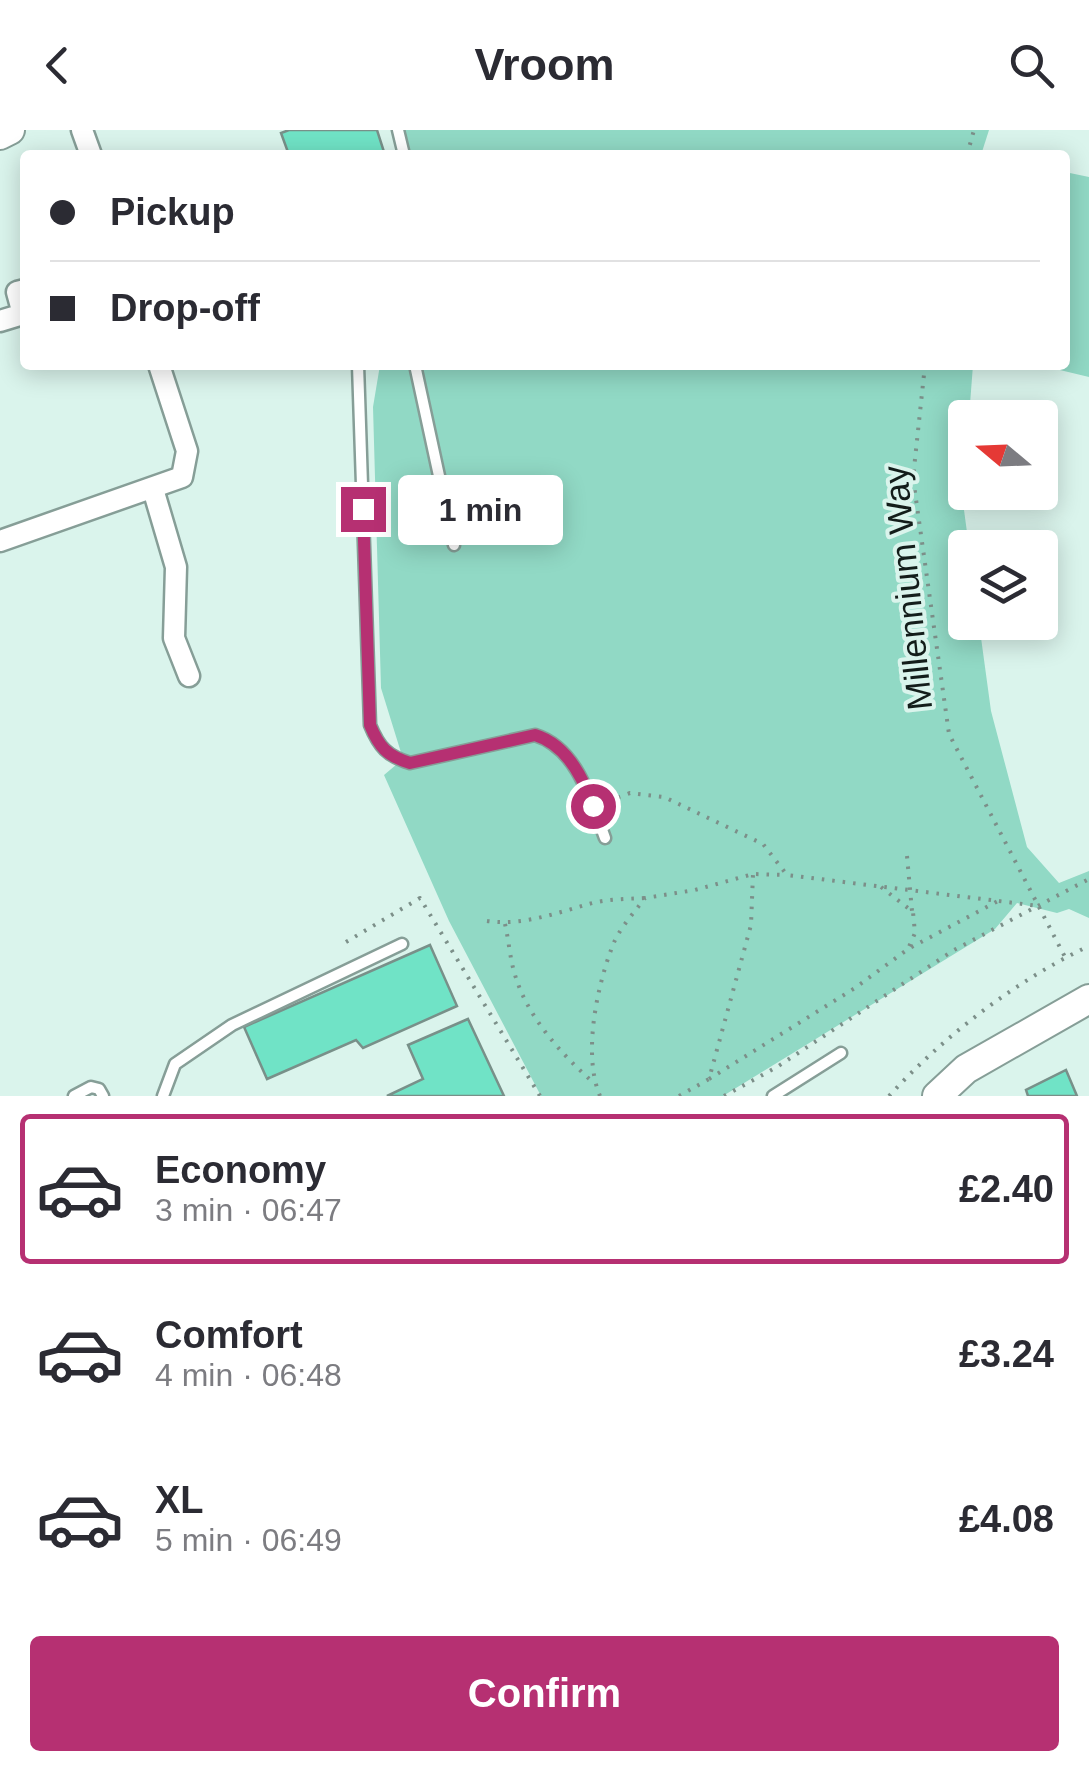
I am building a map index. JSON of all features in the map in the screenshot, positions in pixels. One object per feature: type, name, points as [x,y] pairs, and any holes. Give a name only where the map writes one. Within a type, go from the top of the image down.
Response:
[{"type":"main road","points":[[0,135],[10,130]]},
{"type":"main road","points":[[938,1096],[966,1069],[1089,1000]]},
{"type":"street","points":[[0,541],[182,477],[186,451],[161,370]]},
{"type":"street","points":[[154,489],[176,567],[174,638],[190,676]]},
{"type":"lane","points":[[358,370],[370,725],[379,746],[393,758],[410,763],[535,735],[550,740],[584,780],[605,838]]},
{"type":"lane","points":[[416,370],[454,546]]},
{"type":"lane","points":[[163,1096],[176,1064],[232,1026],[402,944]]},
{"type":"lane","points":[[773,1096],[841,1053]]},
{"type":"lane","points":[[74,1096],[91,1087],[99,1089],[103,1096]]},
{"type":"path","name":"Millennium Way","points":[[924,370],[913,478],[949,734],[1065,957]]},
{"type":"path","points":[[593,806],[630,793],[664,797],[763,844],[787,875]]},
{"type":"path","points":[[907,856],[912,911]]},
{"type":"path","points":[[487,921],[506,924],[593,903],[695,890],[753,874],[1039,906]]},
{"type":"path","points":[[709,1079],[752,925],[753,874]]},
{"type":"path","points":[[724,1096],[954,950],[1089,879]]},
{"type":"path","points":[[880,886],[912,911],[916,919],[908,949]]},
{"type":"path","points":[[346,942],[420,898],[540,1096]]},
{"type":"path","points":[[600,1096],[595,1084],[591,1034],[611,948],[644,898]]},
{"type":"path","points":[[678,1096],[855,988],[908,949],[999,900]]},
{"type":"path","points":[[506,924],[516,979],[536,1018],[566,1059],[595,1084]]},
{"type":"path","points":[[889,1096],[981,1012],[1065,957],[1089,946]]},
{"type":"green space","points":[[397,130],[989,130],[983,150],[400,150]]},
{"type":"green space","points":[[1070,173],[1089,177],[1089,377],[1060,370],[1070,370]]},
{"type":"green space","points":[[379,370],[973,370],[970,400],[948,400],[948,510],[964,510],[967,530],[948,530],[948,640],[981,640],[991,711],[1027,847],[1059,883],[1089,871],[1089,918],[1069,909],[1057,913],[1017,903],[995,929],[723,1096],[541,1096],[449,921],[384,775],[403,759],[381,688],[373,407]]},
{"type":"building","points":[[377,130],[383,150],[287,150],[281,133]]},
{"type":"building","points":[[430,945],[457,1006],[363,1048],[356,1040],[267,1079],[244,1027]]},
{"type":"building","points":[[468,1019],[504,1096],[387,1096],[423,1079],[408,1045]]},
{"type":"building","points":[[1066,1070],[1077,1096],[1028,1096],[1026,1090]]},
{"type":"route","points":[[363,509],[370,725],[379,746],[393,758],[410,763],[535,735],[550,740],[584,780],[593,806]]}]
